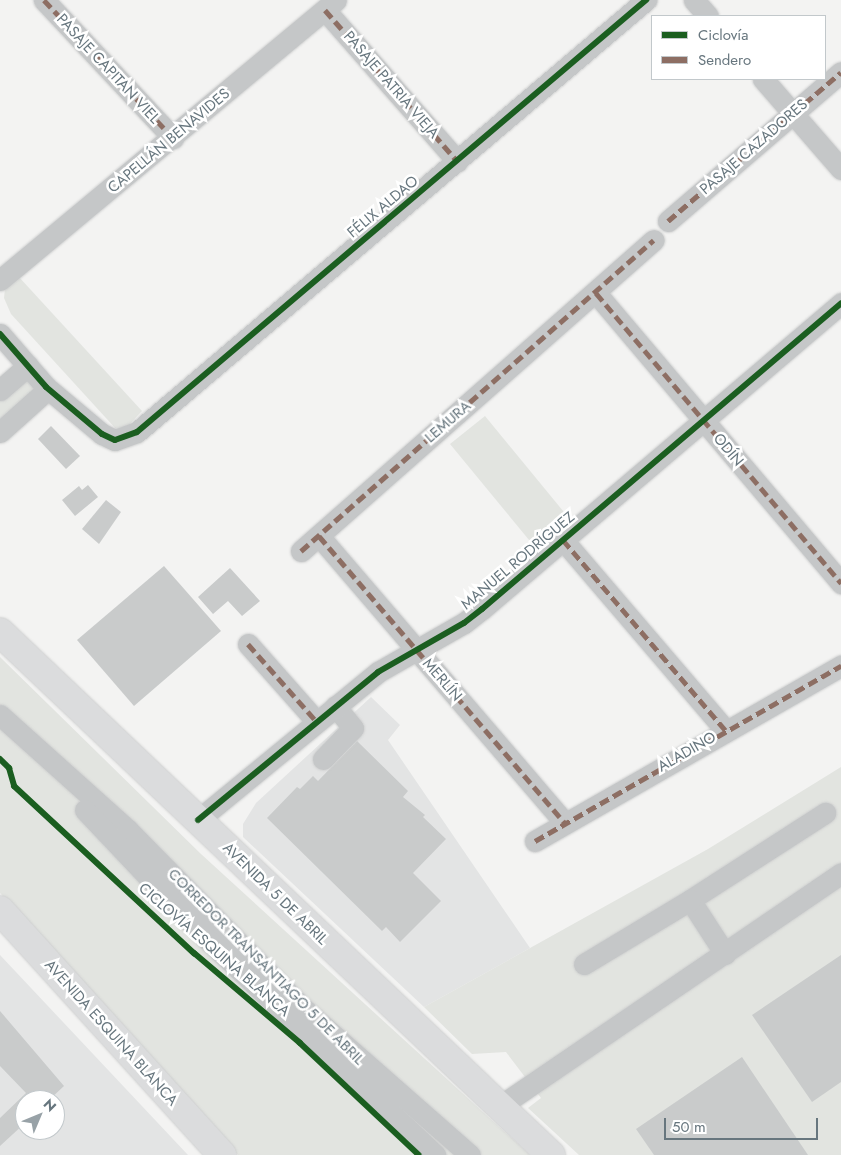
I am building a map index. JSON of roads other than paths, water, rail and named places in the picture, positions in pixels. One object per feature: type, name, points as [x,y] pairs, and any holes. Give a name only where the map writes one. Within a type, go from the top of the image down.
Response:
[{"type":"main road","name":"AVENIDA 5 DE ABRIL","points":[[0,632],[552,1155]]},
{"type":"main road","name":"AVENIDA ESQUINA BLANCA","points":[[0,910],[222,1155]]},
{"type":"street","name":"PASAJE CAPITAN VIEL","points":[[44,0],[173,138]]},
{"type":"street","name":"FÉLIX ALDAO","points":[[48,389],[102,434],[115,440],[137,432],[646,0]]},
{"type":"street","points":[[694,0],[707,15]]},
{"type":"street","name":"CAPELLÁN BENAVIDES","points":[[0,280],[173,138],[330,5]]},
{"type":"street","name":"PASAJE PATRIA VIEJA","points":[[330,5],[457,161]]},
{"type":"street","name":"PASAJE CAZADORES","points":[[668,221],[841,72]]},
{"type":"street","points":[[763,80],[841,169]]},
{"type":"street","points":[[596,293],[654,240]]},
{"type":"street","name":"ODÍN","points":[[596,293],[841,583]]},
{"type":"street","name":"LEMURA","points":[[301,552],[596,293]]},
{"type":"street","name":"MANUEL RODRÍGUEZ","points":[[198,820],[378,672],[464,623],[841,303]]},
{"type":"street","points":[[0,334],[48,389],[0,432]]},
{"type":"street","points":[[0,390],[28,366]]},
{"type":"street","name":"MERLÍN","points":[[319,536],[565,823]]},
{"type":"street","points":[[563,540],[725,730]]},
{"type":"street","points":[[248,644],[317,722]]},
{"type":"street","name":"ALADINO","points":[[535,840],[725,730],[841,666]]},
{"type":"street","points":[[323,759],[353,728],[335,706]]},
{"type":"street","name":"CORREDOR TRANSANTIAGO 5 DE ABRIL","points":[[0,715],[128,829],[306,1011],[470,1155]]},
{"type":"street","name":"CORREDOR TRANSANTIAGO 5 DE ABRIL","points":[[0,732],[60,784],[126,849],[208,940],[435,1155]]},
{"type":"street","points":[[584,964],[690,900],[825,813]]},
{"type":"street","points":[[500,1106],[841,873]]},
{"type":"street","points":[[690,900],[725,954]]}]
